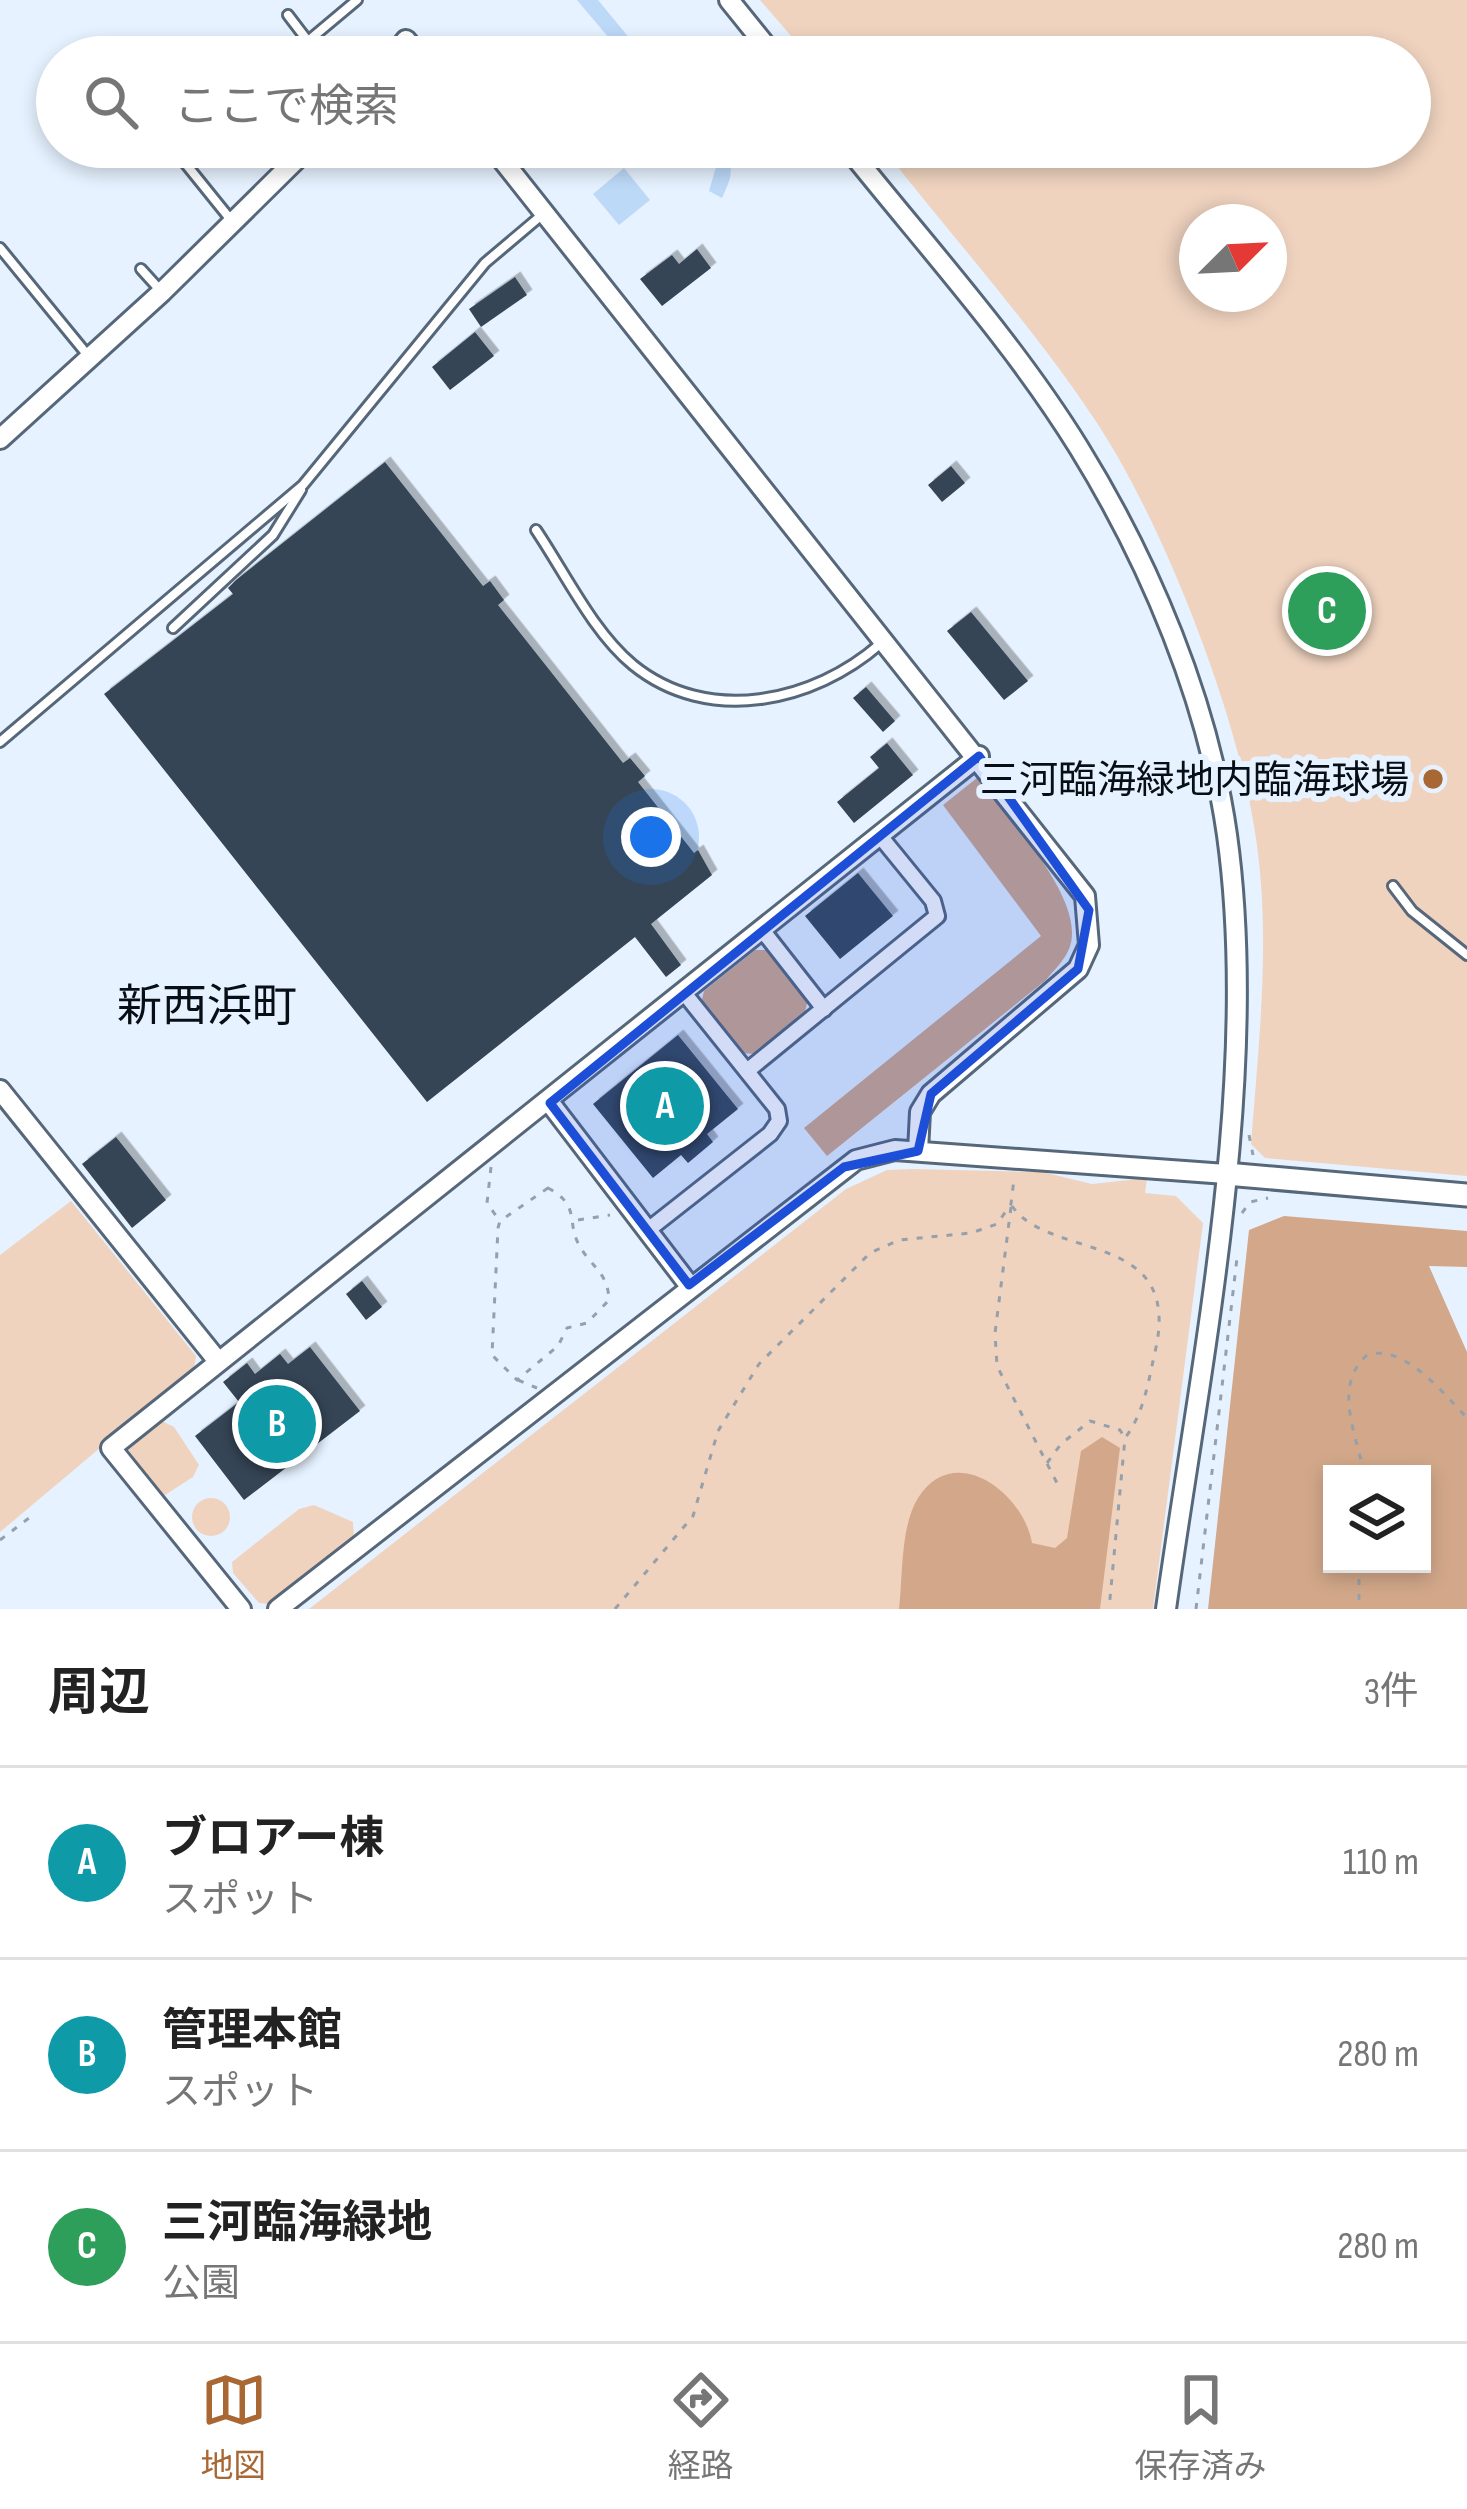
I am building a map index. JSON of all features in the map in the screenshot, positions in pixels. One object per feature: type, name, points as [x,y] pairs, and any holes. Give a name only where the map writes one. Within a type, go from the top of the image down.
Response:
[{"type":"main road","points":[[1226,1174],[1467,1195]]},
{"type":"street","points":[[729,0],[758,36]]},
{"type":"street","points":[[0,439],[91,359],[288,168]]},
{"type":"street","points":[[509,168],[1079,885],[1089,910],[1089,945],[1063,986],[931,1094],[920,1112],[918,1151]]},
{"type":"street","points":[[864,168],[1019,363],[1077,445],[1131,545],[1207,738],[1231,875],[1236,1023],[1226,1174],[1166,1609]]},
{"type":"street","points":[[241,1609],[111,1448],[980,756]]},
{"type":"street","points":[[747,1071],[937,916],[933,901],[880,836]]},
{"type":"street","points":[[764,931],[824,1009]]},
{"type":"street","points":[[648,1231],[777,1126],[776,1108],[685,994]]},
{"type":"street","points":[[0,1090],[217,1360]]},
{"type":"street","points":[[550,1103],[689,1286]]},
{"type":"street","points":[[278,1609],[844,1167],[882,1152],[918,1151],[1226,1174]]},
{"type":"lane","points":[[314,36],[357,0]]},
{"type":"lane","points":[[288,15],[304,36]]},
{"type":"lane","points":[[189,168],[233,224]]},
{"type":"lane","points":[[172,628],[273,535],[303,485],[485,263],[544,213]]},
{"type":"lane","points":[[0,248],[91,359]]},
{"type":"lane","points":[[141,269],[161,292]]},
{"type":"lane","points":[[0,742],[303,485]]},
{"type":"lane","points":[[536,530],[616,647],[644,672],[678,689],[736,702],[793,694],[820,686],[886,639]]},
{"type":"lane","points":[[1393,886],[1438,935],[1467,955]]},
{"type":"path","points":[[1250,1121],[1250,1148],[1259,1162]]},
{"type":"path","points":[[1016,1157],[994,1333],[997,1366],[1057,1483]]},
{"type":"path","points":[[491,1166],[487,1203],[500,1221],[491,1355],[517,1380],[538,1388]]},
{"type":"path","points":[[500,1221],[548,1188],[576,1220],[578,1243],[606,1276],[608,1300],[587,1323],[567,1328],[558,1346],[517,1380]]},
{"type":"path","points":[[1242,1211],[1250,1202],[1287,1199]]},
{"type":"path","points":[[1011,1204],[1032,1224],[1109,1252],[1145,1279],[1159,1334],[1139,1419],[1125,1438]]},
{"type":"path","points":[[615,1609],[693,1516],[706,1460],[730,1404],[759,1364],[845,1272],[899,1240],[997,1224],[1011,1204]]},
{"type":"path","points":[[576,1220],[633,1211]]},
{"type":"path","points":[[1196,1609],[1237,1256]]},
{"type":"path","points":[[1362,1465],[1348,1393],[1351,1376],[1367,1354],[1382,1352],[1408,1363],[1467,1418]]},
{"type":"path","points":[[1046,1465],[1084,1423],[1120,1430],[1125,1438],[1126,1469],[1109,1609]]},
{"type":"path","points":[[0,1540],[33,1515]]},
{"type":"path","points":[[1359,1573],[1359,1609]]},
{"type":"highlighted area","points":[[979,756],[1089,910],[1078,969],[931,1094],[918,1151],[844,1167],[689,1285],[550,1103]]},
{"type":"shaded area","points":[[760,0],[1467,0],[1467,1176],[1265,1158],[1251,1144],[1262,985],[1262,905],[1244,779],[1213,672],[1170,561],[1120,461],[1071,385],[899,168],[1431,168],[1431,36],[791,36]]},
{"type":"shaded area","points":[[977,778],[1056,884],[1072,929],[1069,949],[1046,980],[827,1156],[804,1128],[1041,936],[943,805]]},
{"type":"shaded area","points":[[755,950],[769,950],[808,999],[805,1012],[754,1054],[741,1053],[701,1004],[704,991]]},
{"type":"shaded area","points":[[887,1170],[1042,1172],[1092,1184],[1147,1178],[1145,1193],[1176,1196],[1203,1223],[1153,1609],[309,1609],[846,1189]]},
{"type":"shaded area","points":[[71,1201],[196,1356],[194,1369],[0,1532],[0,1255]]},
{"type":"shaded area","points":[[1284,1216],[1467,1231],[1467,1267],[1429,1266],[1467,1352],[1467,1609],[1208,1609],[1249,1230]]},
{"type":"shaded area","points":[[162,1421],[174,1427],[199,1465],[193,1477],[165,1495],[154,1491],[128,1449]]},
{"type":"shaded area","points":[[1102,1437],[1120,1448],[1100,1609],[899,1609],[908,1523],[918,1498],[933,1481],[950,1474],[986,1480],[1016,1507],[1032,1543],[1055,1548],[1067,1538],[1081,1451]]},
{"type":"shaded area","points":[[211,1498],[224,1504],[230,1517],[224,1530],[211,1536],[198,1530],[192,1517],[198,1504]]},
{"type":"shaded area","points":[[314,1505],[353,1522],[354,1538],[269,1604],[259,1603],[233,1573],[232,1562],[299,1509]]},
{"type":"water","points":[[577,0],[598,0],[628,36],[607,36]]},
{"type":"water","points":[[624,168],[650,200],[619,225],[593,194]]},
{"type":"water","points":[[716,168],[730,168],[722,198],[709,191]]},
{"type":"building","points":[[697,249],[711,268],[662,306],[640,279],[672,255],[679,264]]},
{"type":"building","points":[[515,277],[527,295],[481,327],[469,309]]},
{"type":"building","points":[[475,332],[494,356],[450,390],[432,367]]},
{"type":"building","points":[[385,462],[483,586],[490,581],[504,600],[498,605],[623,763],[630,758],[645,776],[638,782],[694,853],[698,850],[712,875],[651,924],[681,965],[666,977],[635,937],[427,1102],[104,694],[233,594],[228,588],[236,580]]},
{"type":"building","points":[[951,466],[965,483],[942,502],[928,485]]},
{"type":"building","points":[[971,612],[1028,681],[1004,700],[947,631]]},
{"type":"building","points":[[866,687],[895,721],[883,732],[853,698]]},
{"type":"building","points":[[887,743],[913,775],[854,823],[837,802],[879,768],[870,757]]},
{"type":"building","points":[[858,873],[893,916],[840,959],[805,916]]},
{"type":"building","points":[[678,1035],[738,1109],[707,1134],[713,1142],[688,1163],[681,1155],[653,1178],[593,1104]]},
{"type":"building","points":[[116,1137],[166,1200],[132,1228],[82,1164]]},
{"type":"building","points":[[362,1281],[382,1307],[366,1320],[346,1294]]},
{"type":"building","points":[[310,1347],[360,1411],[244,1500],[195,1436],[239,1402],[223,1382],[247,1363],[255,1374],[280,1354],[288,1364]]},
{"type":"place","name":"三河臨海緑地","points":[[1327,611]]},
{"type":"place","name":"三河臨海緑地内臨海球場","points":[[1433,779]]},
{"type":"place","name":"ブロアー棟","points":[[665,1106]]},
{"type":"place","name":"管理本館","points":[[277,1424]]},
{"type":"district","name":"新西浜町","points":[[207,1005]]}]
